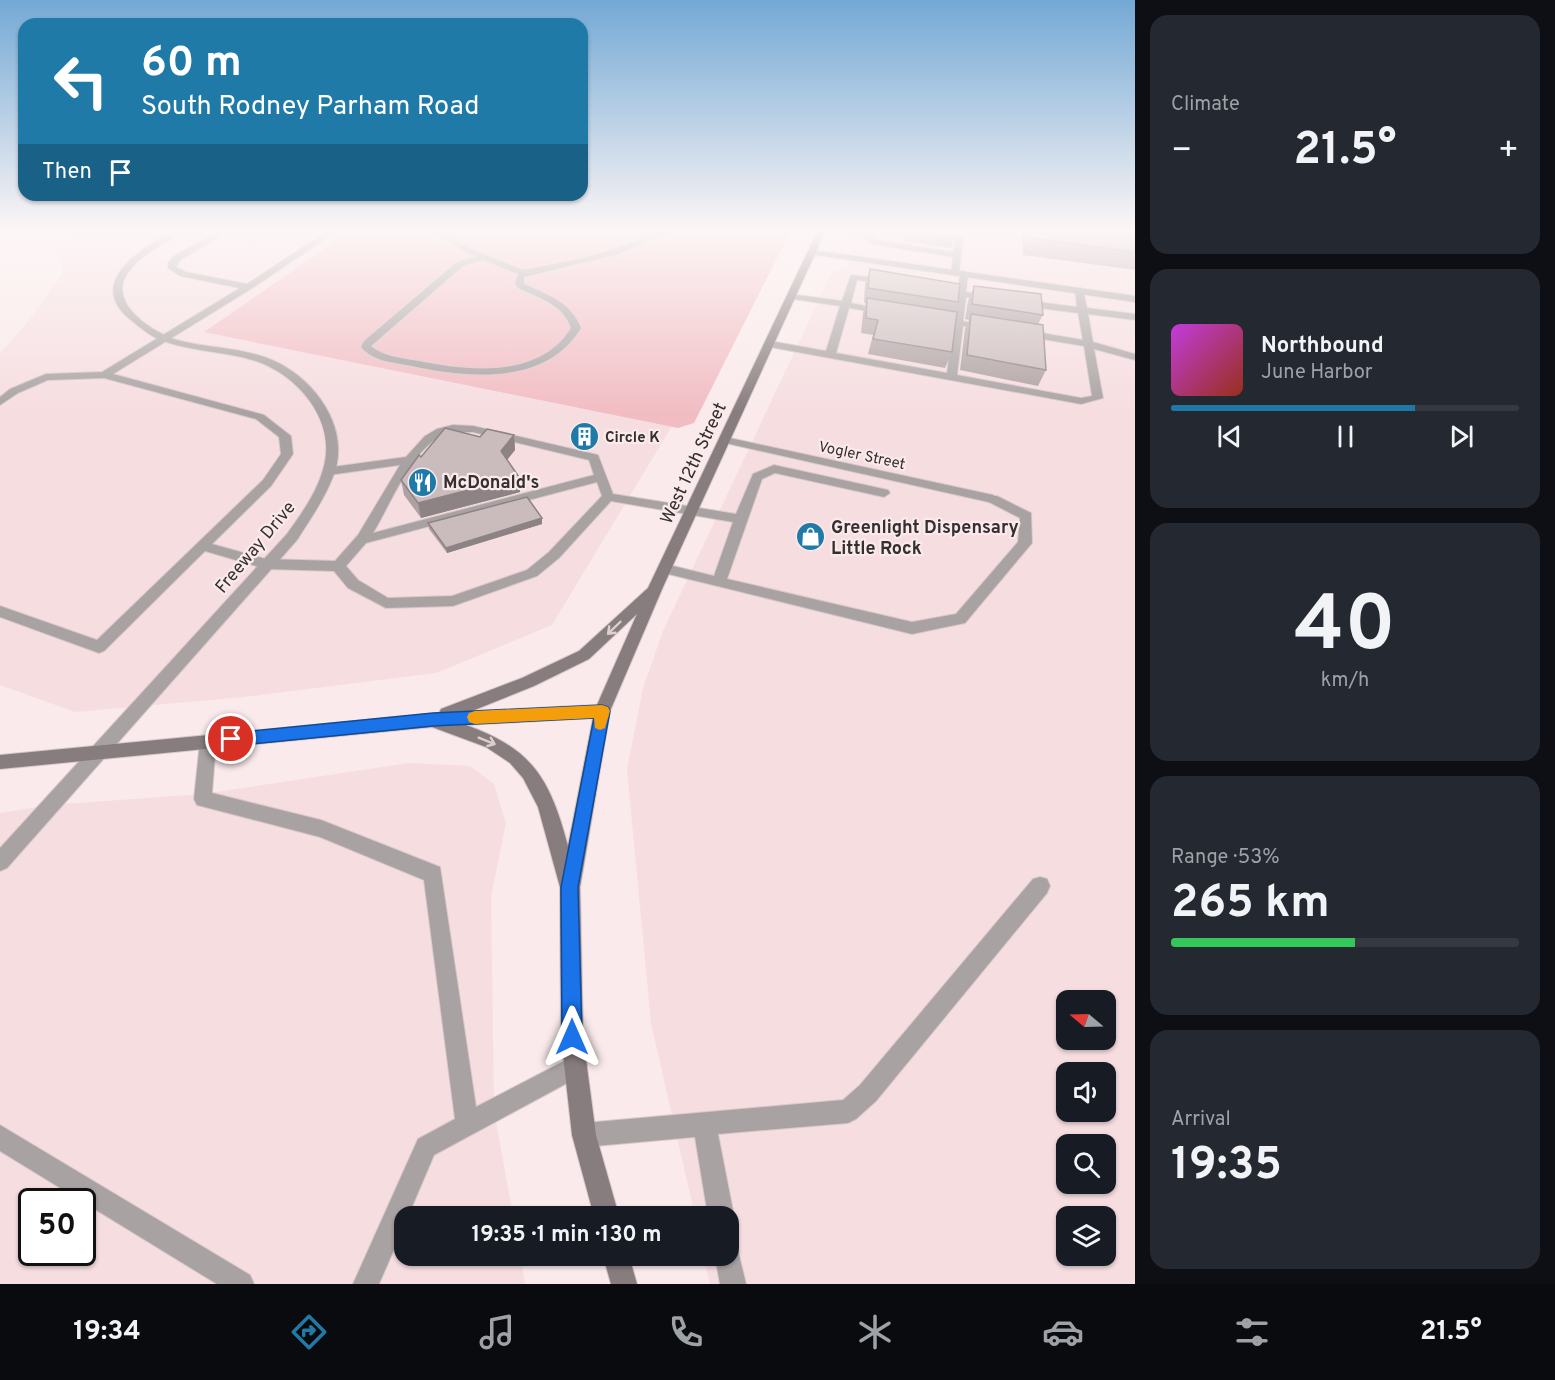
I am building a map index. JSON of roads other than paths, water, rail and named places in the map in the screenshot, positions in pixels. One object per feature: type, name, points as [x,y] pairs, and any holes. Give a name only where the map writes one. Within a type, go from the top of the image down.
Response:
[{"type":"main road","name":"West 12th Street","points":[[570,887],[602,711],[664,569],[795,292]]},
{"type":"main road","points":[[433,720],[528,682],[584,655],[656,587]]},
{"type":"main road","points":[[0,762],[433,720],[602,711]]},
{"type":"main road","points":[[433,720],[498,746],[518,760],[543,793],[570,887],[572,1037],[584,1135],[603,1206]]},
{"type":"main road","points":[[619,1266],[624,1284]]},
{"type":"street","name":"Freeway Drive","points":[[0,862],[292,537],[309,512],[329,471],[333,456],[324,416],[314,397],[282,367],[260,358],[163,339],[132,318],[121,307],[116,292]]},
{"type":"street","points":[[104,375],[240,292]]},
{"type":"street","points":[[427,292],[367,343],[366,347],[370,352],[377,356],[482,374],[510,370],[544,358],[568,342],[576,328],[574,317],[563,306],[533,292]]},
{"type":"street","points":[[830,355],[850,292]]},
{"type":"street","points":[[949,292],[1006,300]]},
{"type":"street","points":[[770,344],[1081,401],[1093,400],[1098,398],[1079,292]]},
{"type":"street","points":[[1085,292],[1135,299]]},
{"type":"street","points":[[952,377],[962,294]]},
{"type":"street","points":[[793,296],[891,312]]},
{"type":"street","points":[[1017,302],[1135,317]]},
{"type":"street","points":[[925,317],[994,328]]},
{"type":"street","points":[[1018,332],[1088,344],[1135,357]]},
{"type":"street","points":[[0,402],[14,391],[46,376],[104,375],[260,417],[285,436],[287,454],[267,483],[99,646],[0,611]]},
{"type":"street","points":[[338,566],[362,540],[409,460],[431,437],[442,430],[465,428],[594,458],[608,497]]},
{"type":"street","name":"Vogler Street","points":[[718,581],[912,628],[960,619],[1025,543],[1026,516],[993,499],[725,440]]},
{"type":"street","points":[[329,471],[409,460]]},
{"type":"street","points":[[664,569],[718,581],[757,477],[774,470],[884,493]]},
{"type":"street","points":[[362,540],[601,477]]},
{"type":"street","points":[[202,546],[266,564],[338,566],[353,584],[386,603],[453,601],[532,573],[554,555],[608,497]]},
{"type":"street","points":[[608,497],[740,519]]},
{"type":"street","points":[[208,741],[203,799],[321,829],[434,874],[467,1124]]},
{"type":"street","points":[[584,1135],[848,1111],[868,1093],[1040,886]]},
{"type":"street","points":[[366,1284],[426,1147],[576,1066]]},
{"type":"street","points":[[705,1125],[719,1206]]},
{"type":"street","points":[[0,1137],[241,1284]]},
{"type":"street","points":[[730,1266],[733,1284]]},
{"type":"place","name":"Circle K","points":[[584,437]]},
{"type":"place","name":"McDonald's","points":[[422,482]]},
{"type":"place","name":"Greenlight Dispensary Little Rock","points":[[810,537]]}]
